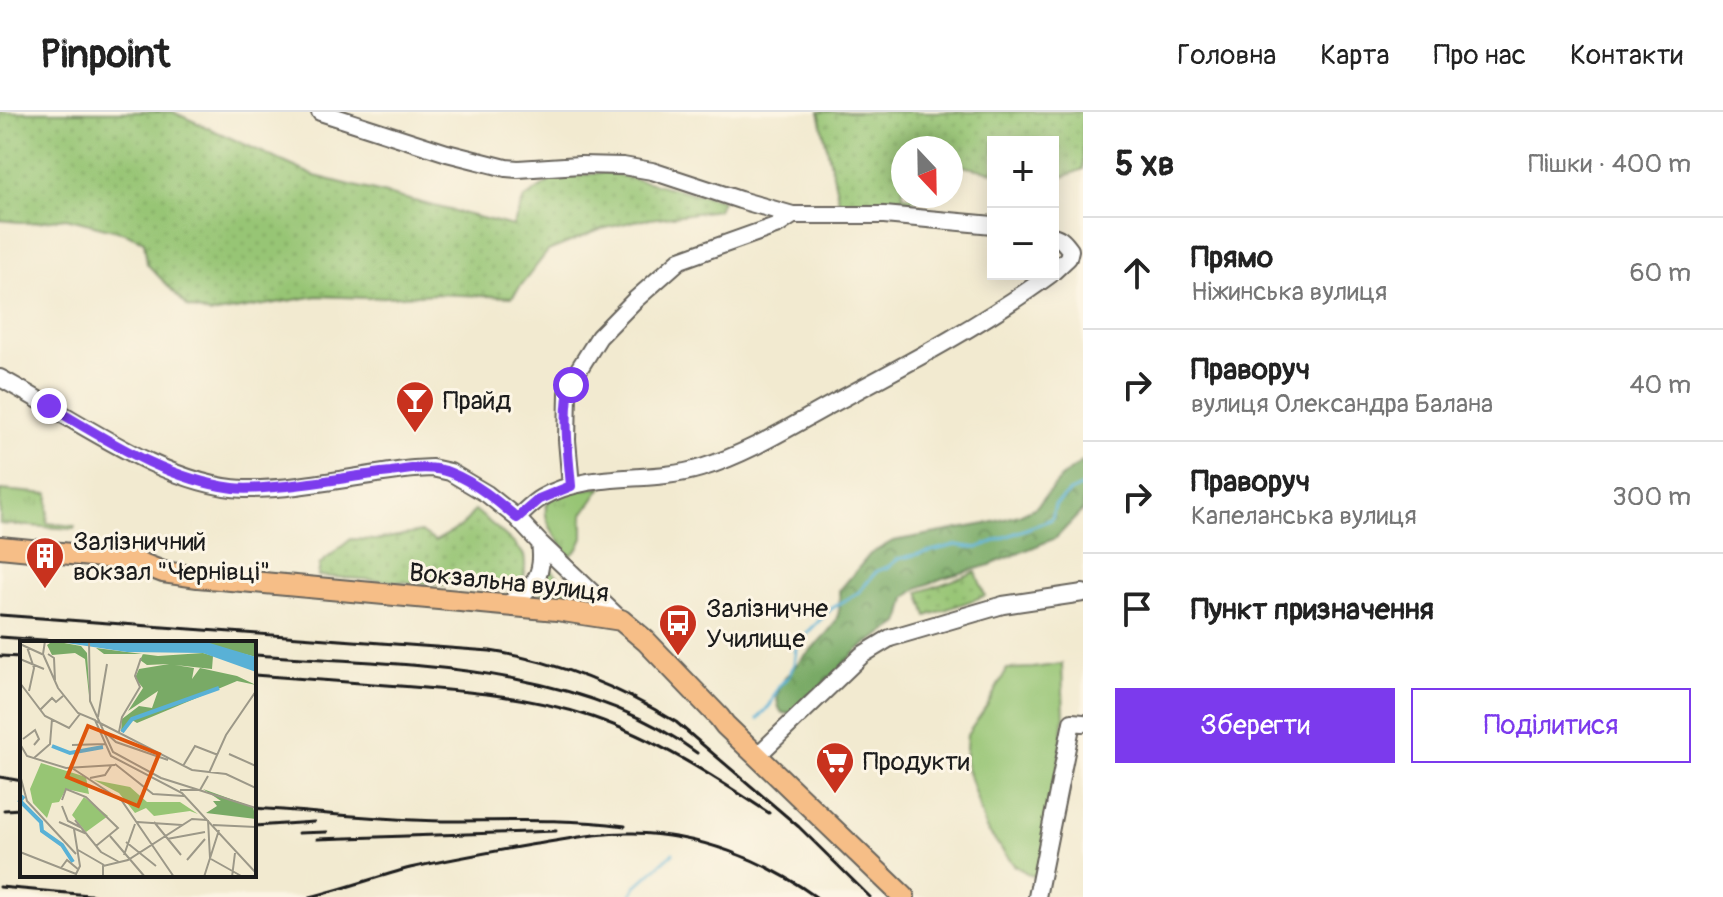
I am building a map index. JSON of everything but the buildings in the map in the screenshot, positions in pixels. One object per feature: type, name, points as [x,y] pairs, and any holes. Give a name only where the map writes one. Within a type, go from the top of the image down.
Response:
[{"type":"main road","name":"Вокзальна вулиця","points":[[0,547],[132,560],[163,572],[198,577],[505,605],[621,620],[904,897]]},
{"type":"street","points":[[320,112],[447,153],[506,168],[580,165],[640,169],[793,215],[884,215],[987,224]]},
{"type":"street","points":[[571,486],[567,440],[568,393],[599,337],[680,260],[778,225],[793,215]]},
{"type":"street","points":[[1059,266],[1076,248]]},
{"type":"street","points":[[517,518],[539,499],[571,486],[615,478],[676,474],[722,460],[938,347],[1042,280]]},
{"type":"street","points":[[0,378],[147,461],[179,475],[212,484],[253,489],[383,472],[432,468],[450,472],[487,494],[517,518],[621,620]]},
{"type":"street","points":[[505,605],[531,588],[541,566],[540,543]]},
{"type":"street","points":[[531,588],[535,602],[544,609]]},
{"type":"street","points":[[757,756],[862,655],[890,638],[1003,605],[1083,593]]},
{"type":"street","points":[[1037,897],[1072,722],[1083,723]]},
{"type":"green space","points":[[0,112],[173,112],[315,176],[513,226],[524,199],[553,179],[605,172],[722,200],[718,210],[635,221],[602,229],[548,251],[512,297],[435,294],[368,298],[317,296],[211,314],[188,307],[147,264],[144,241],[66,218],[29,223],[0,220]]},
{"type":"green space","points":[[819,112],[1083,112],[1083,169],[1059,179],[1059,136],[987,136],[987,171],[963,166],[963,136],[891,136],[891,205],[864,210],[841,210]]},
{"type":"green space","points":[[1083,461],[1083,510],[1056,538],[990,565],[918,588],[906,598],[899,623],[858,650],[792,714],[781,711],[778,693],[782,683],[829,631],[839,610],[839,591],[870,554],[893,541],[1019,515],[1036,507],[1063,476]]},
{"type":"green space","points":[[602,487],[583,514],[583,538],[570,556],[549,525],[546,508],[549,501],[567,492]]},
{"type":"green space","points":[[0,490],[49,494],[47,523],[75,526],[74,529],[0,524]]},
{"type":"green space","points":[[475,510],[510,539],[524,556],[524,577],[517,585],[503,589],[318,576],[320,564],[351,539],[375,540],[421,532],[435,541],[462,526]]},
{"type":"green space","points":[[551,569],[571,590],[568,594],[540,593],[537,589],[546,570]]},
{"type":"green space","points":[[976,572],[985,596],[927,616],[919,592]]},
{"type":"green space","points":[[1062,664],[1064,717],[1039,877],[1014,865],[986,829],[965,762],[967,735],[1007,669]]},
{"type":"waterway","points":[[758,719],[789,676],[796,649],[809,631],[831,609],[859,592],[877,571],[898,559],[956,545],[977,548],[1052,519],[1055,505],[1083,486]]},
{"type":"waterway","points":[[630,897],[636,886],[673,853]]},
{"type":"railway","points":[[0,615],[490,651],[539,661],[610,687],[676,722],[799,827],[870,897]]},
{"type":"railway","points":[[0,637],[58,641]]},
{"type":"railway","points":[[256,655],[426,666],[542,685],[597,701],[649,723],[697,753]]},
{"type":"railway","points":[[0,656],[20,657]]},
{"type":"railway","points":[[256,675],[473,692],[569,710],[616,726],[661,747],[769,813]]},
{"type":"railway","points":[[0,777],[20,781]]},
{"type":"railway","points":[[256,808],[372,818],[557,821],[625,826]]},
{"type":"railway","points":[[4,810],[20,809]]},
{"type":"railway","points":[[256,826],[314,822]]},
{"type":"railway","points":[[317,839],[556,831]]},
{"type":"railway","points":[[298,833],[327,832]]},
{"type":"railway","points":[[310,897],[410,868],[455,859],[582,837],[633,833],[682,838],[729,851],[774,871],[816,897]]},
{"type":"railway","points":[[0,887],[112,897]]},
{"type":"place","name":"Прайд","points":[[415,434]]},
{"type":"place","name":"Залізничний вокзал \"Чернівці\"","points":[[45,590]]},
{"type":"place","name":"Залізничне Училище","points":[[678,657]]},
{"type":"place","name":"Продукти","points":[[835,795]]},
{"type":"route","points":[[49,406],[147,461],[179,475],[212,484],[253,489],[432,468],[465,480],[517,518],[539,499],[571,486],[567,440],[568,393],[571,385]]}]
